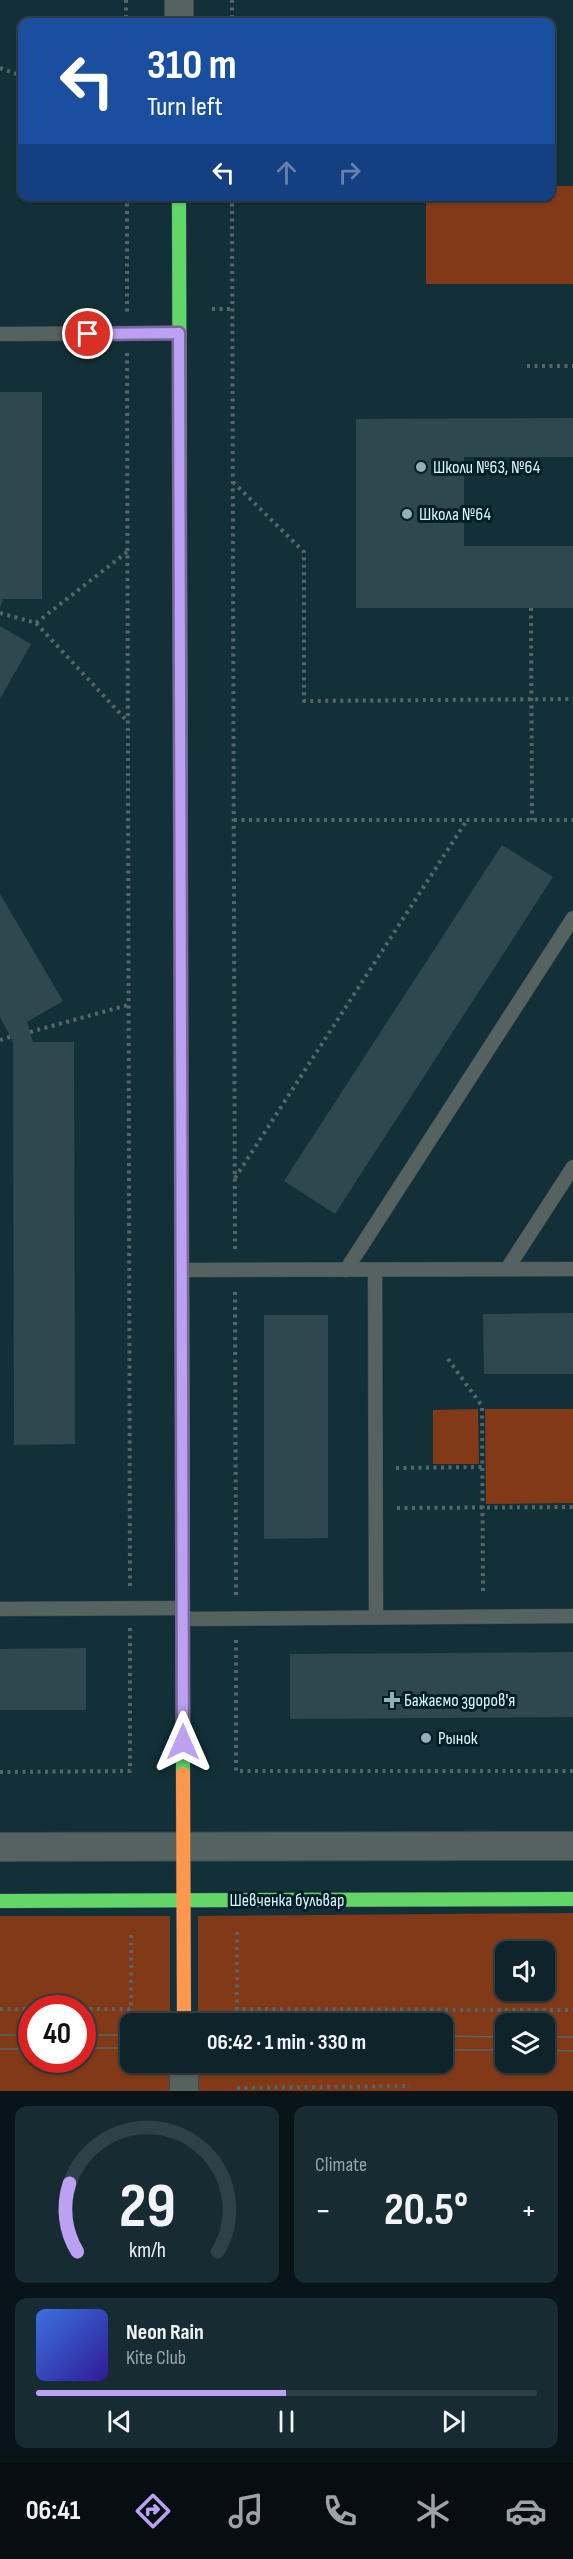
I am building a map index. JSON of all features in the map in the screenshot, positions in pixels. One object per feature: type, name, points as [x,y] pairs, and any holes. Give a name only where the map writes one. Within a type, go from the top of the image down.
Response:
[{"type":"street","points":[[179,0],[179,18]]},
{"type":"street","points":[[179,201],[184,2013]]},
{"type":"street","points":[[0,1847],[573,1845]]},
{"type":"street","name":"Шевченка бульвар","points":[[0,1901],[573,1899]]},
{"type":"street","points":[[184,2073],[184,2091]]},
{"type":"lane","points":[[0,334],[179,333]]},
{"type":"lane","points":[[346,1270],[573,918]]},
{"type":"lane","points":[[507,1269],[573,1167]]},
{"type":"lane","points":[[182,1270],[573,1269]]},
{"type":"lane","points":[[375,1270],[376,1617]]},
{"type":"lane","points":[[0,1609],[130,1608],[236,1619],[573,1616]]},
{"type":"path","points":[[126,0],[126,18]]},
{"type":"path","points":[[232,0],[232,18]]},
{"type":"path","points":[[0,68],[18,75]]},
{"type":"path","points":[[0,1772],[130,1772],[127,201]]},
{"type":"path","points":[[232,201],[236,1771],[573,1771]]},
{"type":"path","points":[[527,366],[573,366]]},
{"type":"path","points":[[233,482],[304,552],[304,701],[573,699]]},
{"type":"path","points":[[36,623],[128,552]]},
{"type":"path","points":[[531,608],[532,820]]},
{"type":"path","points":[[0,613],[36,623],[128,722]]},
{"type":"path","points":[[234,820],[573,820]]},
{"type":"path","points":[[235,1178],[467,820]]},
{"type":"path","points":[[30,1032],[128,1005]]},
{"type":"path","points":[[0,1040],[10,1037]]},
{"type":"path","points":[[448,1359],[482,1406],[483,1616]]},
{"type":"path","points":[[375,1468],[482,1467]]},
{"type":"path","points":[[376,1508],[573,1507]]},
{"type":"path","points":[[237,1921],[237,2009],[573,2010]]},
{"type":"path","points":[[96,2009],[131,2009],[131,1930]]},
{"type":"path","points":[[0,2009],[18,2009]]},
{"type":"path","points":[[237,2088],[410,2086]]},
{"type":"shaded area","points":[[555,186],[573,186],[573,284],[426,284],[426,201],[555,201]]},
{"type":"shaded area","points":[[478,1409],[479,1464],[433,1464],[433,1410]]},
{"type":"shaded area","points":[[485,1409],[573,1409],[573,1503],[486,1504]]},
{"type":"shaded area","points":[[573,1913],[573,2091],[198,2091],[198,2073],[453,2073],[453,2013],[198,2013],[198,1916]]},
{"type":"shaded area","points":[[0,1916],[170,1916],[170,2013],[120,2013],[120,2073],[170,2073],[170,2091],[0,2091]]},
{"type":"building","points":[[0,392],[42,392],[42,599],[3,599],[0,608]]},
{"type":"building","points":[[573,418],[573,457],[464,457],[464,546],[573,546],[573,608],[356,608],[356,419]]},
{"type":"building","points":[[0,626],[31,644],[0,699]]},
{"type":"building","points":[[502,845],[553,877],[335,1214],[284,1181]]},
{"type":"building","points":[[0,894],[63,1001],[27,1022],[33,1042],[74,1042],[75,1444],[14,1445],[13,1042],[0,1017]]},
{"type":"building","points":[[573,1313],[573,1374],[484,1374],[483,1314]]},
{"type":"building","points":[[264,1315],[328,1315],[328,1538],[264,1539]]},
{"type":"building","points":[[86,1648],[86,1710],[0,1710],[0,1649]]},
{"type":"building","points":[[573,1652],[573,1717],[290,1719],[290,1654]]},
{"type":"tram line","points":[[0,2035],[18,2035]]},
{"type":"tram line","points":[[96,2035],[120,2035]]},
{"type":"tram line","points":[[453,2036],[495,2037]]},
{"type":"tram line","points":[[555,2037],[573,2037]]},
{"type":"tram line","points":[[96,2048],[120,2048]]},
{"type":"tram line","points":[[0,2049],[18,2049]]},
{"type":"tram line","points":[[453,2050],[495,2050]]},
{"type":"tram line","points":[[555,2050],[573,2051]]},
{"type":"traffic: fast","points":[[179,201],[181,1002]]},
{"type":"traffic: fast","points":[[182,1267],[183,1774]]},
{"type":"traffic: fast","points":[[0,1901],[573,1899]]},
{"type":"traffic: slow","points":[[183,1774],[184,2013]]},
{"type":"traffic: jam","points":[[181,1002],[182,1267]]},
{"type":"place","name":"Школи №63, №64","points":[[421,467]]},
{"type":"place","name":"Школа №64","points":[[407,514]]},
{"type":"place","name":"Бажаємо здоров'я","points":[[392,1700]]},
{"type":"place","name":"Рынок","points":[[426,1738]]},
{"type":"route","points":[[88,334],[179,333],[183,1742]]}]
